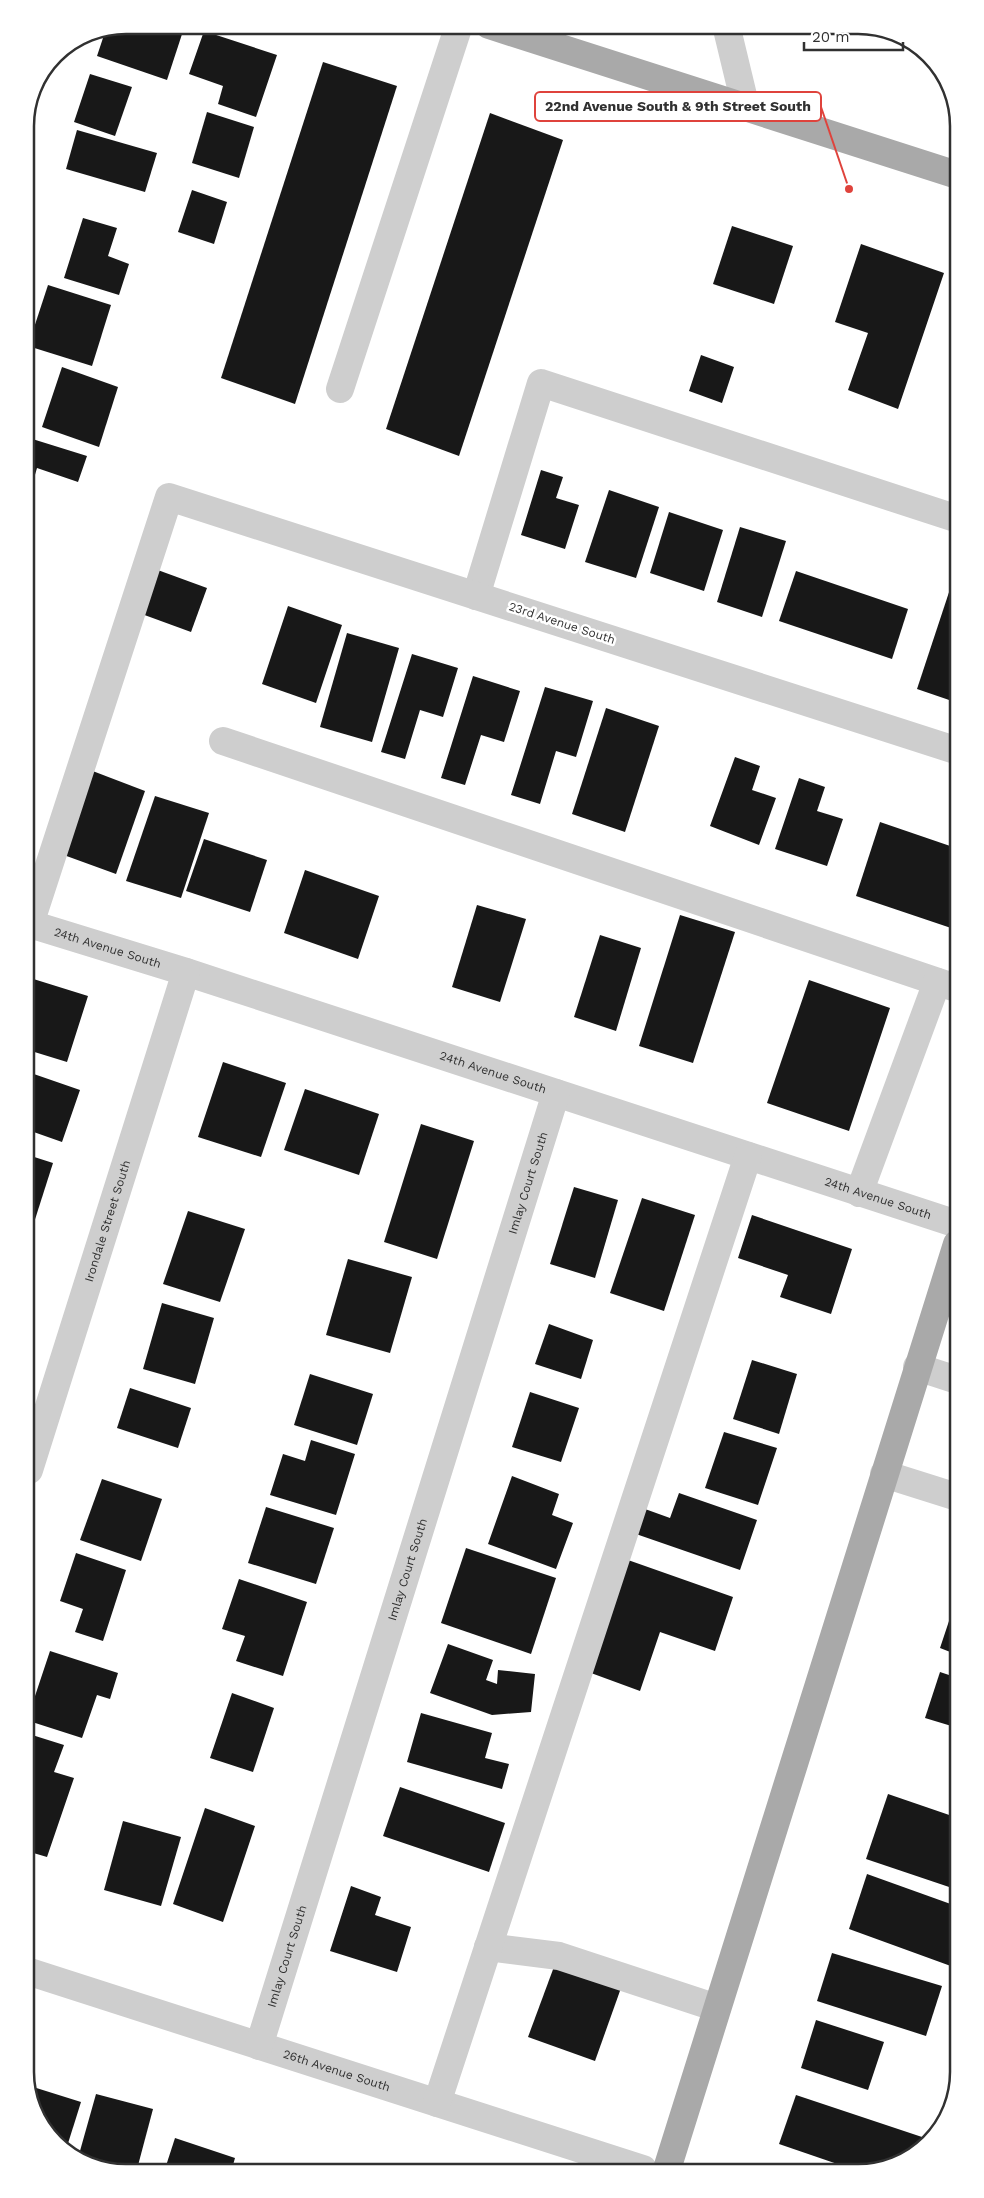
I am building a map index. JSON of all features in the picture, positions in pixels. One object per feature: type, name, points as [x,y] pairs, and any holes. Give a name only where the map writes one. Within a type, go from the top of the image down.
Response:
[{"type":"main road","points":[[517,34],[950,173]]},
{"type":"main road","points":[[669,2164],[950,1266]]},
{"type":"street","points":[[340,389],[456,34]]},
{"type":"street","points":[[728,34],[746,108]]},
{"type":"street","points":[[476,596],[541,383],[950,516]]},
{"type":"street","name":"23rd Avenue South","points":[[34,912],[170,497],[950,748]]},
{"type":"street","points":[[223,741],[947,985],[859,1193]]},
{"type":"street","name":"24th Avenue South","points":[[34,925],[186,972],[950,1222]]},
{"type":"street","name":"Irondale Street South","points":[[34,1454],[186,972]]},
{"type":"street","name":"Imlay Court South","points":[[259,2046],[556,1093]]},
{"type":"street","points":[[437,2103],[748,1156]]},
{"type":"street","points":[[917,1367],[950,1378]]},
{"type":"street","points":[[884,1474],[950,1495]]},
{"type":"street","points":[[488,1947],[559,1956],[717,2008]]},
{"type":"street","name":"26th Avenue South","points":[[34,1973],[627,2164]]},
{"type":"building","points":[[119,34],[182,34],[167,80],[97,56],[103,37]]},
{"type":"building","points":[[203,34],[213,34],[277,55],[256,117],[218,104],[223,86],[189,74]]},
{"type":"building","points":[[323,62],[397,86],[295,404],[221,378]]},
{"type":"building","points":[[90,74],[132,87],[115,136],[74,122]]},
{"type":"building","points":[[207,112],[254,127],[239,178],[192,163]]},
{"type":"building","points":[[490,113],[563,140],[459,456],[386,429]]},
{"type":"building","points":[[77,130],[157,153],[145,192],[66,169]]},
{"type":"building","points":[[192,190],[227,202],[214,244],[178,232]]},
{"type":"building","points":[[83,218],[117,228],[108,256],[129,264],[119,295],[64,278]]},
{"type":"building","points":[[732,226],[793,246],[774,304],[713,284]]},
{"type":"building","points":[[861,244],[944,273],[898,409],[848,390],[868,333],[835,322]]},
{"type":"building","points":[[48,285],[111,305],[92,366],[34,348],[34,328]]},
{"type":"building","points":[[701,355],[734,367],[722,403],[689,391]]},
{"type":"building","points":[[62,367],[118,387],[99,447],[42,427]]},
{"type":"building","points":[[34,439],[87,456],[78,482],[37,468],[34,478]]},
{"type":"building","points":[[541,470],[563,477],[556,498],[579,505],[565,549],[521,535]]},
{"type":"building","points":[[609,490],[659,507],[636,578],[585,562]]},
{"type":"building","points":[[669,512],[723,530],[704,591],[650,573]]},
{"type":"building","points":[[740,527],[786,541],[762,617],[717,602]]},
{"type":"building","points":[[155,569],[207,588],[191,632],[139,613]]},
{"type":"building","points":[[796,571],[908,609],[892,659],[779,621]]},
{"type":"building","points":[[950,589],[950,700],[917,689]]},
{"type":"building","points":[[288,606],[342,625],[316,703],[262,684]]},
{"type":"building","points":[[347,633],[399,648],[372,742],[320,727]]},
{"type":"building","points":[[412,654],[458,668],[443,717],[420,710],[405,759],[381,752]]},
{"type":"building","points":[[473,676],[520,691],[504,742],[481,735],[465,785],[441,778]]},
{"type":"building","points":[[545,687],[593,701],[576,757],[556,751],[540,804],[511,795]]},
{"type":"building","points":[[606,708],[659,726],[625,832],[572,814]]},
{"type":"building","points":[[735,757],[760,766],[752,790],[776,798],[759,845],[710,826]]},
{"type":"building","points":[[90,770],[145,791],[116,874],[61,854]]},
{"type":"building","points":[[799,778],[825,787],[817,811],[843,819],[827,866],[775,849]]},
{"type":"building","points":[[155,796],[209,813],[181,898],[126,881]]},
{"type":"building","points":[[880,822],[950,846],[950,928],[856,896]]},
{"type":"building","points":[[204,839],[267,860],[250,912],[186,891]]},
{"type":"building","points":[[305,870],[379,896],[358,959],[284,933]]},
{"type":"building","points":[[477,905],[526,919],[500,1002],[452,987]]},
{"type":"building","points":[[680,915],[735,932],[693,1063],[639,1046]]},
{"type":"building","points":[[600,935],[641,948],[616,1031],[574,1017]]},
{"type":"building","points":[[34,979],[88,996],[67,1062],[34,1052]]},
{"type":"building","points":[[809,980],[890,1008],[849,1131],[767,1103]]},
{"type":"building","points":[[223,1062],[286,1083],[261,1157],[198,1137]]},
{"type":"building","points":[[34,1074],[80,1090],[62,1142],[34,1132]]},
{"type":"building","points":[[305,1089],[379,1114],[359,1175],[284,1150]]},
{"type":"building","points":[[421,1124],[474,1141],[437,1259],[384,1242]]},
{"type":"building","points":[[34,1157],[53,1163],[34,1223]]},
{"type":"building","points":[[574,1187],[618,1200],[595,1278],[550,1264]]},
{"type":"building","points":[[642,1198],[695,1215],[664,1311],[610,1293]]},
{"type":"building","points":[[188,1211],[245,1229],[220,1302],[163,1284]]},
{"type":"building","points":[[752,1215],[852,1249],[831,1314],[780,1297],[788,1275],[738,1258]]},
{"type":"building","points":[[348,1259],[412,1277],[390,1353],[326,1335]]},
{"type":"building","points":[[162,1303],[214,1318],[195,1384],[143,1369]]},
{"type":"building","points":[[549,1324],[593,1340],[581,1379],[535,1364]]},
{"type":"building","points":[[752,1360],[797,1374],[779,1434],[733,1419]]},
{"type":"building","points":[[310,1374],[373,1394],[357,1445],[294,1425]]},
{"type":"building","points":[[130,1388],[191,1408],[178,1448],[117,1428]]},
{"type":"building","points":[[530,1392],[579,1408],[561,1462],[512,1447]]},
{"type":"building","points":[[724,1432],[777,1448],[758,1505],[705,1488]]},
{"type":"building","points":[[311,1440],[355,1454],[336,1515],[270,1495],[283,1454],[305,1461]]},
{"type":"building","points":[[512,1476],[559,1494],[552,1515],[573,1523],[556,1569],[488,1544]]},
{"type":"building","points":[[102,1479],[162,1499],[141,1561],[80,1540]]},
{"type":"building","points":[[679,1493],[757,1520],[740,1570],[636,1534],[645,1509],[670,1518]]},
{"type":"building","points":[[266,1507],[334,1528],[316,1584],[248,1563]]},
{"type":"building","points":[[466,1548],[556,1578],[531,1654],[441,1623]]},
{"type":"building","points":[[76,1553],[126,1570],[103,1641],[75,1632],[83,1609],[60,1601]]},
{"type":"building","points":[[628,1560],[733,1597],[715,1651],[660,1632],[640,1691],[591,1673]]},
{"type":"building","points":[[239,1579],[307,1602],[283,1676],[236,1661],[245,1636],[222,1629]]},
{"type":"building","points":[[950,1618],[950,1652],[940,1648]]},
{"type":"building","points":[[448,1644],[493,1660],[486,1680],[497,1684],[498,1670],[535,1674],[531,1712],[492,1715],[430,1693]]},
{"type":"building","points":[[50,1651],[118,1673],[110,1699],[97,1695],[82,1738],[34,1723],[34,1699]]},
{"type":"building","points":[[940,1672],[950,1675],[950,1726],[925,1718]]},
{"type":"building","points":[[232,1693],[274,1708],[253,1772],[210,1758]]},
{"type":"building","points":[[421,1713],[492,1733],[485,1758],[509,1764],[502,1789],[407,1762]]},
{"type":"building","points":[[34,1736],[64,1745],[54,1772],[74,1778],[47,1857],[34,1853]]},
{"type":"building","points":[[400,1787],[505,1823],[489,1872],[383,1836]]},
{"type":"building","points":[[888,1794],[950,1815],[950,1887],[866,1859]]},
{"type":"building","points":[[205,1808],[255,1826],[223,1922],[173,1904]]},
{"type":"building","points":[[123,1821],[181,1837],[161,1906],[104,1890]]},
{"type":"building","points":[[867,1874],[950,1904],[950,1966],[849,1929]]},
{"type":"building","points":[[351,1886],[381,1897],[375,1915],[411,1927],[397,1972],[330,1951]]},
{"type":"building","points":[[832,1953],[942,1986],[926,2036],[817,2001]]},
{"type":"building","points":[[555,1964],[621,1988],[595,2061],[528,2037]]},
{"type":"building","points":[[816,2020],[884,2042],[868,2090],[801,2068]]},
{"type":"building","points":[[36,2088],[81,2102],[68,2143],[53,2128],[43,2113]]},
{"type":"building","points":[[96,2094],[153,2109],[138,2164],[119,2164],[102,2161],[80,2152]]},
{"type":"building","points":[[796,2095],[923,2137],[904,2152],[894,2157],[859,2164],[837,2164],[779,2144]]},
{"type":"building","points":[[175,2138],[235,2158],[233,2164],[167,2164]]},
{"type":"place","name":"22nd Avenue South & 9th Street South","points":[[849,189]]}]
